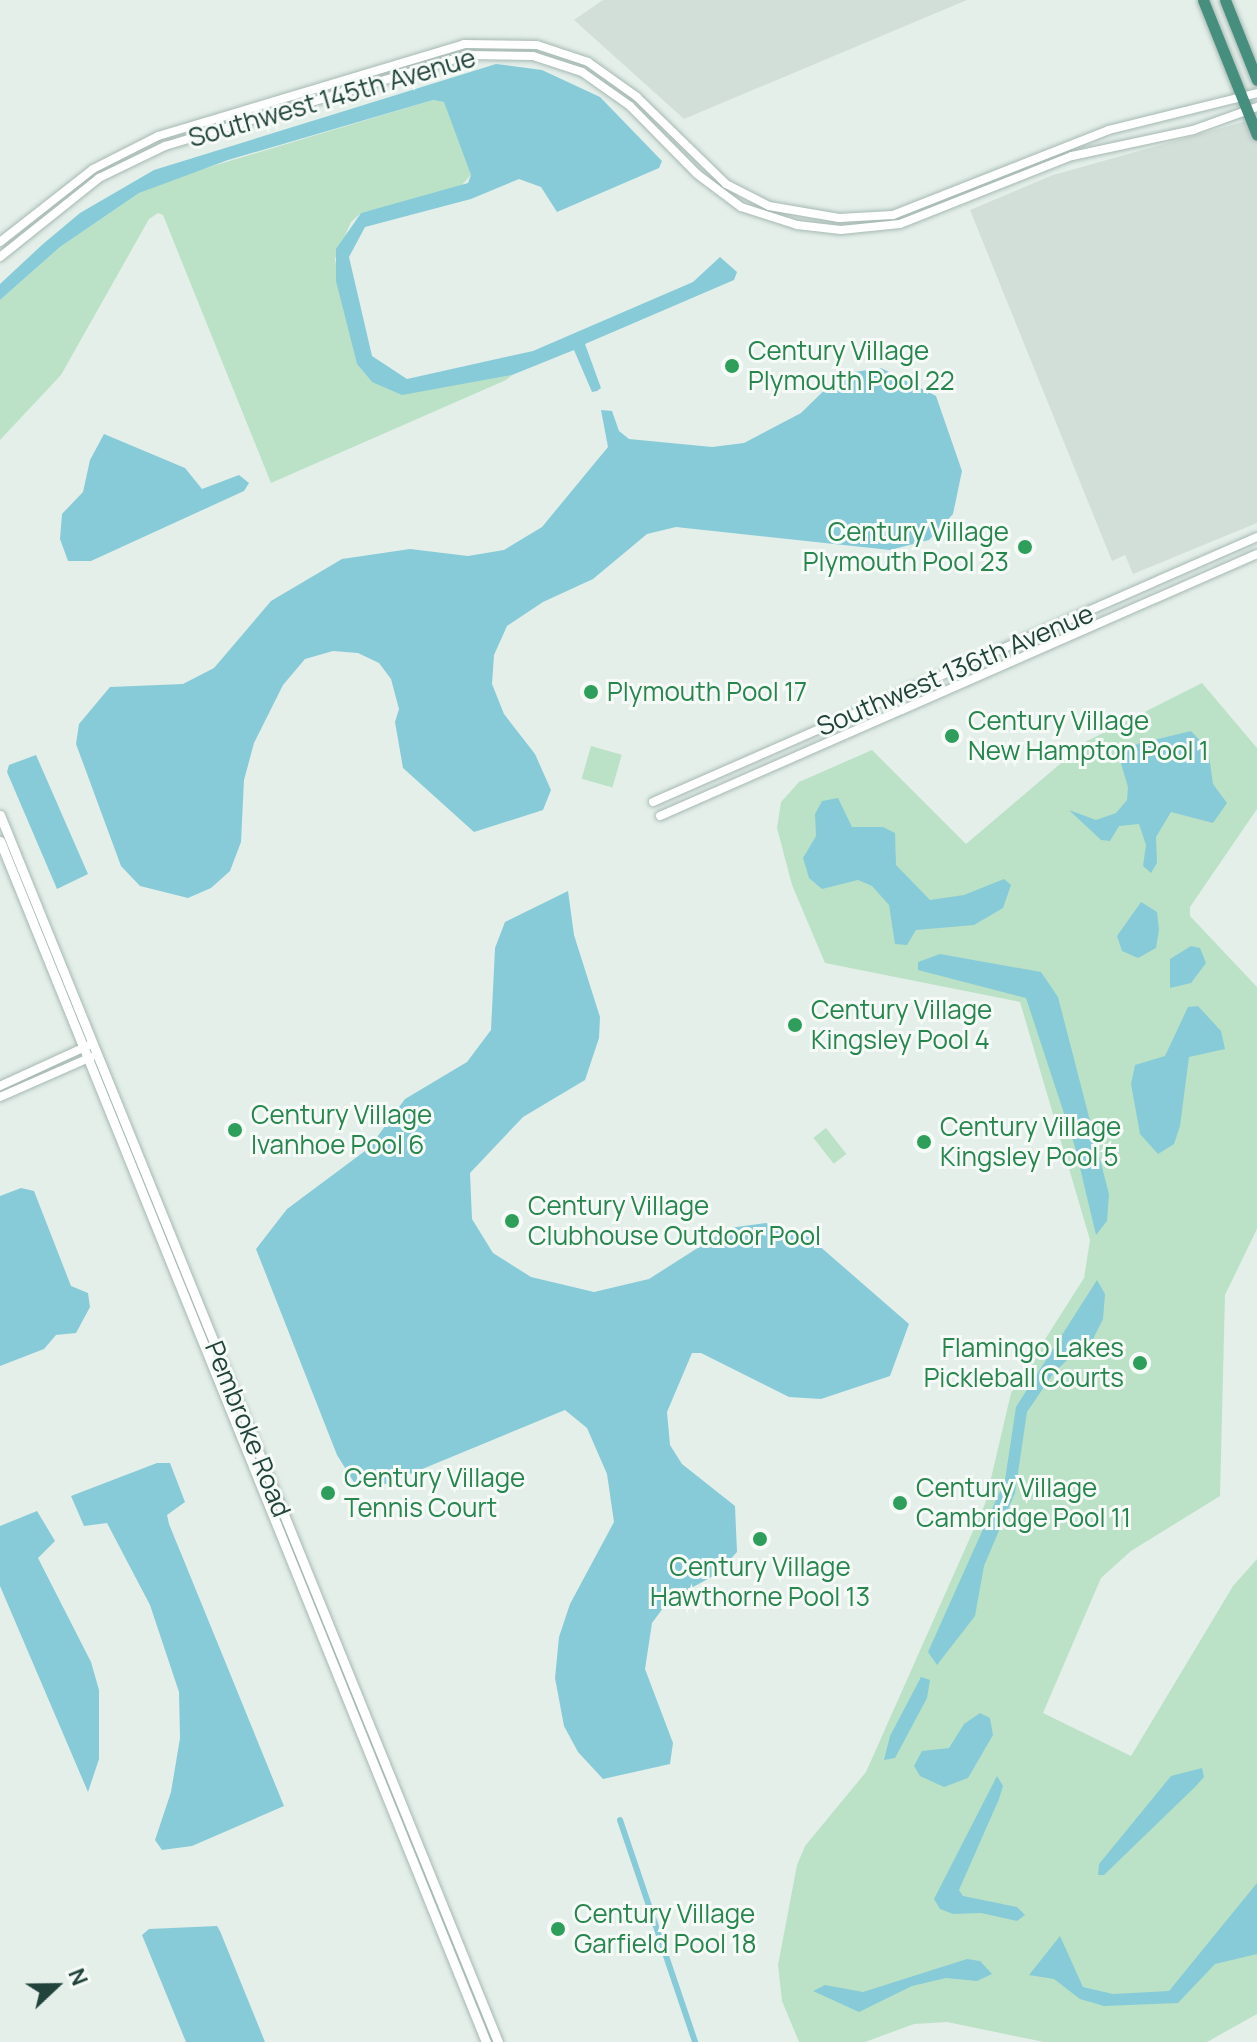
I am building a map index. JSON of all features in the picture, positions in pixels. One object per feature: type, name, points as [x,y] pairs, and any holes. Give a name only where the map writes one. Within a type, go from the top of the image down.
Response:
[{"type":"highway","points":[[1203,0],[1241,98],[1252,109],[1257,135]]},
{"type":"highway","points":[[1225,0],[1257,80]]},
{"type":"main road","name":"Pembroke Road","points":[[0,815],[93,1043],[92,1057],[486,2042]]},
{"type":"main road","name":"Pembroke Road","points":[[0,841],[83,1048],[92,1057],[498,2042]]},
{"type":"street","name":"Southwest 145th Avenue","points":[[0,242],[59,193],[127,150],[188,125],[290,98],[464,44],[537,45],[612,76],[704,167],[746,197],[799,215],[839,218],[893,215],[1109,130],[1257,93]]},
{"type":"street","name":"Southwest 145th Avenue","points":[[0,257],[68,199],[132,161],[199,134],[293,109],[468,55],[547,59],[605,85],[697,174],[741,207],[797,225],[841,230],[900,224],[1072,156],[1193,130],[1252,109]]},
{"type":"street","points":[[290,98],[293,109]]},
{"type":"street","points":[[1140,123],[1153,137]]},
{"type":"street","name":"Southwest 136th Avenue","points":[[653,802],[1257,537]]},
{"type":"street","name":"Southwest 136th Avenue","points":[[660,816],[1257,554]]},
{"type":"street","points":[[0,1086],[93,1043]]},
{"type":"street","points":[[0,1097],[92,1057]]},
{"type":"shaded area","points":[[603,0],[967,0],[684,119],[574,20]]},
{"type":"shaded area","points":[[1257,118],[1257,523],[1133,574],[1125,555],[1112,561],[970,210],[1053,175]]},
{"type":"green space","points":[[433,100],[445,102],[454,117],[471,175],[459,188],[361,213],[351,222],[335,259],[357,364],[372,382],[512,375],[506,380],[271,483],[163,215],[158,213],[149,219],[61,375],[0,440],[0,300],[60,247],[139,193],[183,175]]},
{"type":"green space","points":[[1202,683],[1257,748],[1257,809],[1190,907],[1190,916],[1257,987],[1257,1229],[1225,1295],[1220,1496],[1131,1551],[1101,1578],[1043,1713],[1131,1756],[1233,1586],[1257,1559],[1257,2014],[1207,2042],[1044,2042],[947,2022],[914,2024],[865,2042],[799,2042],[782,2001],[778,1965],[797,1865],[805,1846],[866,1772],[985,1504],[1011,1393],[1084,1278],[1090,1240],[1020,1002],[825,963],[792,885],[777,828],[781,802],[799,782],[872,750],[966,844],[1087,741]]},
{"type":"green space","points":[[591,746],[622,755],[612,788],[582,779]]},
{"type":"green space","points":[[826,1128],[846,1154],[834,1164],[813,1138]]},
{"type":"water","points":[[496,64],[542,70],[600,97],[662,161],[659,168],[557,212],[541,187],[519,179],[471,199],[365,227],[349,257],[372,356],[407,379],[533,351],[693,282],[720,257],[737,272],[734,280],[585,344],[601,388],[597,391],[592,392],[574,350],[512,375],[402,395],[372,382],[357,364],[336,281],[336,249],[361,213],[468,183],[471,175],[444,102],[433,100],[228,160],[139,193],[60,247],[0,300],[0,284],[43,244],[80,213],[154,170]]},
{"type":"water","points":[[881,368],[936,396],[962,471],[953,514],[929,540],[890,550],[676,527],[647,534],[593,579],[543,602],[507,626],[494,655],[492,684],[504,714],[535,754],[551,790],[543,810],[474,832],[403,768],[395,722],[399,709],[391,679],[379,663],[358,653],[333,651],[305,659],[283,685],[254,743],[244,780],[241,842],[230,871],[211,888],[188,898],[140,886],[121,866],[76,744],[79,724],[110,687],[183,684],[214,668],[271,601],[342,559],[410,549],[468,556],[504,550],[542,527],[608,447],[601,410],[612,411],[619,431],[629,439],[712,447],[744,443],[801,413],[841,374]]},
{"type":"water","points":[[104,434],[185,468],[202,489],[239,475],[249,483],[244,491],[91,561],[68,561],[60,539],[62,514],[83,492],[90,460]]},
{"type":"water","points":[[1191,731],[1208,749],[1213,784],[1227,803],[1213,823],[1171,812],[1156,837],[1157,863],[1151,873],[1143,866],[1146,845],[1139,824],[1119,826],[1110,841],[1101,840],[1069,810],[1096,820],[1116,813],[1127,800],[1128,787],[1119,757],[1137,744]]},
{"type":"water","points":[[36,755],[88,874],[57,889],[7,772],[9,765]]},
{"type":"water","points":[[838,798],[852,827],[883,827],[895,833],[896,865],[930,900],[964,895],[1004,879],[1011,885],[1003,908],[974,925],[916,930],[907,945],[895,944],[889,905],[872,886],[858,880],[822,889],[809,878],[803,858],[816,836],[815,814],[822,801]]},
{"type":"water","points":[[568,891],[574,935],[600,1017],[599,1038],[585,1080],[523,1117],[470,1173],[472,1219],[493,1253],[531,1277],[594,1292],[649,1279],[729,1228],[766,1223],[809,1237],[909,1324],[890,1376],[821,1399],[789,1397],[701,1353],[692,1353],[667,1412],[670,1445],[682,1464],[735,1506],[737,1552],[717,1574],[669,1600],[652,1623],[645,1669],[673,1743],[670,1764],[603,1779],[578,1752],[564,1726],[555,1678],[559,1637],[570,1604],[614,1522],[607,1474],[587,1428],[565,1410],[386,1484],[355,1484],[337,1455],[256,1249],[287,1209],[369,1148],[405,1099],[467,1062],[491,1030],[495,948],[505,922]]},
{"type":"water","points":[[1141,902],[1157,912],[1159,930],[1156,948],[1138,958],[1122,951],[1117,936]]},
{"type":"water","points":[[1191,946],[1200,948],[1206,963],[1191,983],[1170,988],[1170,959]]},
{"type":"water","points":[[940,954],[1041,972],[1058,997],[1109,1194],[1107,1221],[1096,1235],[1075,1147],[1026,998],[918,970],[918,962]]},
{"type":"water","points":[[1198,1006],[1221,1031],[1225,1049],[1189,1057],[1180,1126],[1174,1144],[1158,1154],[1140,1134],[1131,1084],[1135,1065],[1165,1056],[1188,1007]]},
{"type":"water","points":[[21,1188],[34,1191],[71,1286],[88,1293],[90,1307],[76,1333],[56,1335],[44,1349],[0,1366],[0,1196]]},
{"type":"water","points":[[1097,1280],[1105,1294],[1103,1319],[1090,1345],[1076,1351],[1053,1374],[1027,1412],[1015,1493],[984,1566],[975,1616],[937,1665],[928,1652],[1005,1480],[1016,1407]]},
{"type":"water","points":[[157,1463],[170,1463],[185,1502],[167,1515],[169,1524],[284,1806],[192,1846],[162,1850],[155,1840],[171,1792],[180,1738],[179,1692],[150,1605],[107,1523],[84,1526],[71,1496]]},
{"type":"water","points":[[37,1511],[55,1541],[38,1558],[91,1662],[99,1690],[99,1759],[88,1792],[0,1586],[0,1526]]},
{"type":"water","points":[[921,1677],[930,1680],[927,1698],[895,1758],[884,1760],[890,1736]]},
{"type":"water","points":[[980,1713],[990,1718],[993,1735],[968,1778],[944,1787],[920,1776],[914,1766],[922,1751],[949,1748],[964,1724]]},
{"type":"water","points":[[1202,1768],[1204,1777],[1195,1787],[1104,1875],[1098,1875],[1099,1864],[1171,1776]]},
{"type":"water","points":[[997,1776],[1003,1786],[999,1799],[959,1890],[963,1896],[1017,1907],[1025,1915],[1017,1921],[981,1913],[953,1914],[940,1909],[934,1899]]},
{"type":"water","points":[[1257,1883],[1257,1954],[1215,1964],[1178,2003],[1104,2006],[1080,1999],[1054,1979],[1029,1975],[1060,1936],[1083,1987],[1113,1994],[1169,1991]]},
{"type":"water","points":[[217,1926],[265,2042],[186,2042],[142,1935],[149,1929]]},
{"type":"water","points":[[967,1959],[980,1961],[992,1974],[977,1981],[946,1978],[912,1986],[859,2012],[813,1991],[825,1985],[863,1992]]},
{"type":"waterway","points":[[620,1820],[695,2042]]},
{"type":"place","name":"Century Village Plymouth Pool 22","points":[[732,366]]},
{"type":"place","name":"Century Village Plymouth Pool 23","points":[[1025,547]]},
{"type":"place","name":"Plymouth Pool 17","points":[[591,692]]},
{"type":"place","name":"Century Village New Hampton Pool 1","points":[[952,736]]},
{"type":"place","name":"Century Village Kingsley Pool 4","points":[[795,1025]]},
{"type":"place","name":"Century Village Ivanhoe Pool 6","points":[[235,1130]]},
{"type":"place","name":"Century Village Kingsley Pool 5","points":[[924,1142]]},
{"type":"place","name":"Century Village Clubhouse Outdoor Pool","points":[[512,1221]]},
{"type":"place","name":"Flamingo Lakes Pickleball Courts","points":[[1140,1363]]},
{"type":"place","name":"Century Village Tennis Court","points":[[328,1493]]},
{"type":"place","name":"Century Village Cambridge Pool 11","points":[[900,1503]]},
{"type":"place","name":"Century Village Hawthorne Pool 13","points":[[760,1539]]},
{"type":"place","name":"Century Village Garfield Pool 18","points":[[558,1929]]}]
